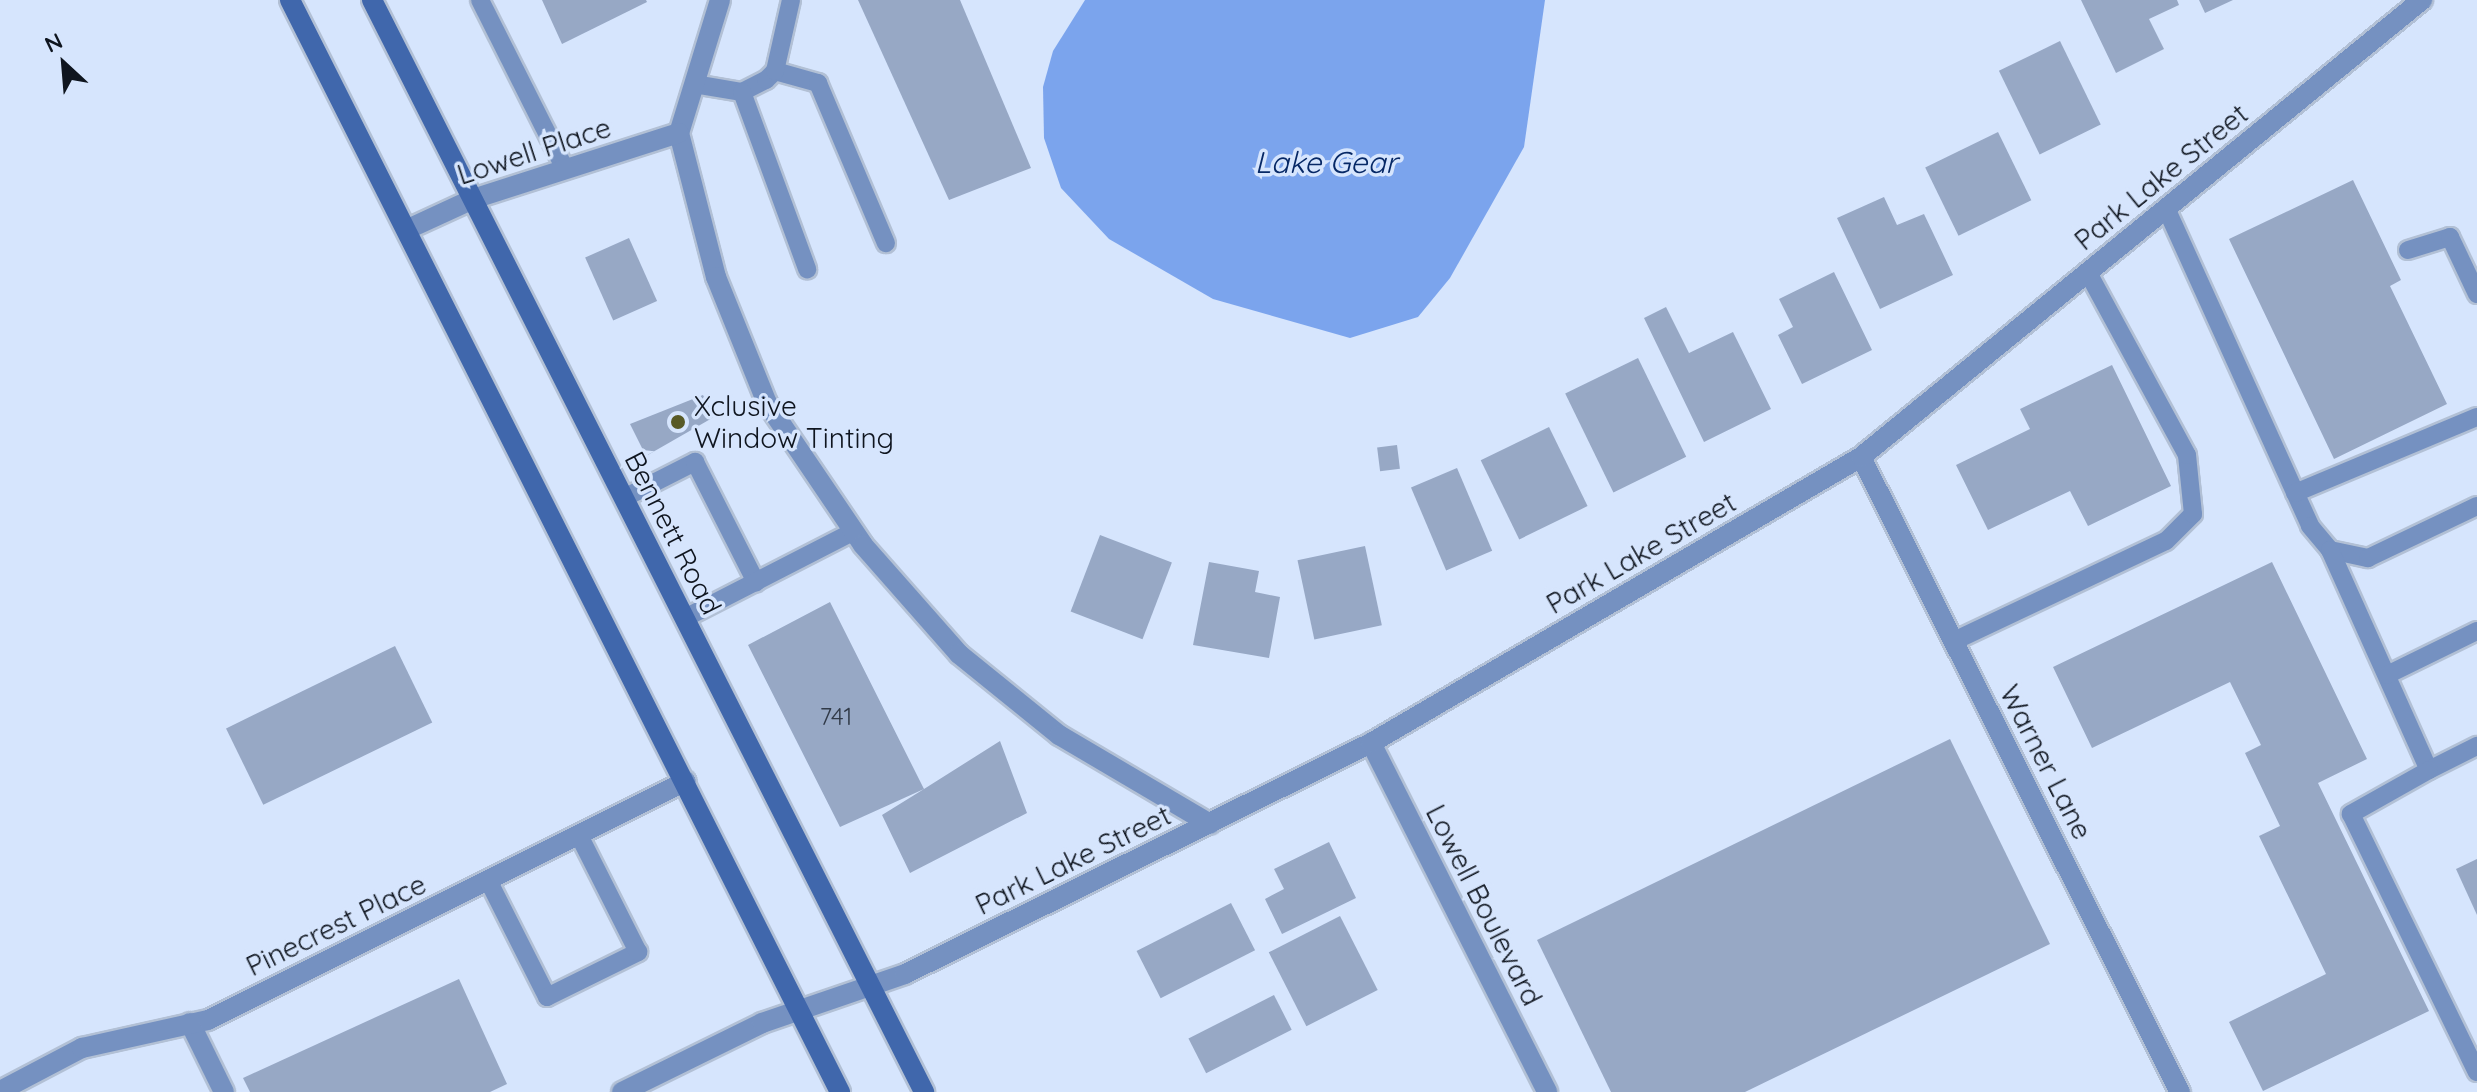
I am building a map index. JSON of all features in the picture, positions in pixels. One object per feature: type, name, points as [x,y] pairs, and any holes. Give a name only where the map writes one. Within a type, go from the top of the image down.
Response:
[{"type":"street","points":[[290,0],[840,1092]]},
{"type":"street","name":"Bennett Road","points":[[372,0],[924,1092]]},
{"type":"street","points":[[720,0],[679,133],[716,277],[767,403],[854,531],[959,654],[1059,735],[1210,824]]},
{"type":"street","name":"Park Lake Street","points":[[622,1092],[798,1010],[870,986],[1210,824],[1371,743],[1861,457],[2422,0]]},
{"type":"street","name":"Lowell Place","points":[[408,229],[473,199],[679,133]]},
{"type":"street","name":"Warner Lane","points":[[1861,457],[2180,1092]]},
{"type":"street","name":"Lowell Boulevard","points":[[1371,743],[1547,1092]]},
{"type":"street","name":"Pinecrest Place","points":[[0,1091],[82,1048],[190,1023],[686,781]]},
{"type":"street","points":[[190,1023],[224,1092]]},
{"type":"lane","points":[[480,0],[565,169]]},
{"type":"lane","points":[[694,84],[742,92],[775,71],[791,0]]},
{"type":"lane","points":[[775,71],[818,83],[886,243]]},
{"type":"lane","points":[[742,92],[807,269]]},
{"type":"lane","points":[[2166,208],[2295,493],[2330,550],[2429,770]]},
{"type":"lane","points":[[2408,250],[2450,237],[2477,294]]},
{"type":"lane","points":[[1954,641],[2166,541],[2193,514],[2187,455],[2088,273]]},
{"type":"lane","points":[[2295,493],[2477,417]]},
{"type":"lane","points":[[624,498],[695,462],[756,582]]},
{"type":"lane","points":[[2330,550],[2368,558],[2477,506]]},
{"type":"lane","points":[[685,618],[854,531]]},
{"type":"lane","points":[[2387,675],[2477,631]]},
{"type":"lane","points":[[2477,746],[2351,814],[2477,1072]]},
{"type":"lane","points":[[488,880],[547,997],[560,991],[638,952],[579,835]]},
{"type":"water","name":"Lake Gear","points":[[1085,0],[1545,0],[1524,147],[1450,278],[1418,317],[1350,338],[1213,299],[1109,239],[1061,188],[1044,138],[1043,87],[1053,51]]},
{"type":"building","points":[[542,0],[646,0],[647,2],[562,44]]},
{"type":"building","points":[[858,0],[960,0],[1031,168],[949,200]]},
{"type":"building","points":[[2081,0],[2177,0],[2179,5],[2149,19],[2164,49],[2116,73]]},
{"type":"building","points":[[2199,0],[2233,0],[2205,13]]},
{"type":"building","points":[[2060,41],[2101,125],[2040,154],[1999,71]]},
{"type":"building","points":[[1998,132],[2031,200],[1959,236],[1925,168]]},
{"type":"building","points":[[2353,180],[2401,280],[2390,286],[2447,404],[2334,459],[2229,239]]},
{"type":"building","points":[[1884,197],[1897,225],[1924,214],[1953,275],[1880,309],[1837,218]]},
{"type":"building","points":[[629,238],[657,301],[613,321],[585,258]]},
{"type":"building","points":[[1834,272],[1872,350],[1802,384],[1778,335],[1793,327],[1779,299]]},
{"type":"building","points":[[1666,307],[1689,353],[1733,332],[1771,409],[1704,442],[1644,318]]},
{"type":"building","points":[[1638,358],[1686,457],[1613,492],[1565,394]]},
{"type":"building","points":[[2112,365],[2171,486],[2088,526],[2070,491],[1988,530],[1956,465],[2030,429],[2020,409]]},
{"type":"building","points":[[703,395],[714,417],[646,456],[630,424]]},
{"type":"building","points":[[1549,427],[1588,506],[1519,539],[1481,460]]},
{"type":"building","points":[[1397,445],[1400,469],[1380,471],[1377,447]]},
{"type":"building","points":[[1457,468],[1492,551],[1446,570],[1411,488]]},
{"type":"building","points":[[1100,535],[1172,563],[1142,639],[1071,612]]},
{"type":"building","points":[[1365,546],[1382,625],[1314,640],[1298,560]]},
{"type":"building","points":[[1209,562],[1259,571],[1255,592],[1280,597],[1269,658],[1193,645]]},
{"type":"building","points":[[2272,562],[2367,759],[2318,783],[2429,1011],[2263,1091],[2229,1022],[2326,974],[2259,836],[2280,826],[2245,753],[2261,745],[2230,682],[2092,748],[2053,667]]},
{"type":"building","points":[[830,602],[924,789],[840,827],[748,645]]},
{"type":"building","points":[[395,646],[432,722],[263,805],[226,728]]},
{"type":"building","points":[[1950,739],[2050,944],[1745,1092],[1611,1092],[1537,940]]},
{"type":"building","points":[[1000,741],[1027,813],[910,873],[882,815]]},
{"type":"building","points":[[1329,842],[1356,898],[1282,934],[1265,899],[1284,889],[1274,869]]},
{"type":"building","points":[[2477,859],[2477,915],[2456,869]]},
{"type":"building","points":[[1231,903],[1255,950],[1161,998],[1137,951]]},
{"type":"building","points":[[1340,916],[1378,990],[1306,1026],[1269,952]]},
{"type":"building","points":[[459,979],[507,1084],[490,1092],[250,1092],[243,1078]]},
{"type":"building","points":[[1274,995],[1292,1030],[1206,1073],[1188,1039]]},
{"type":"place","name":"Xclusive Window Tinting","points":[[678,422]]}]
